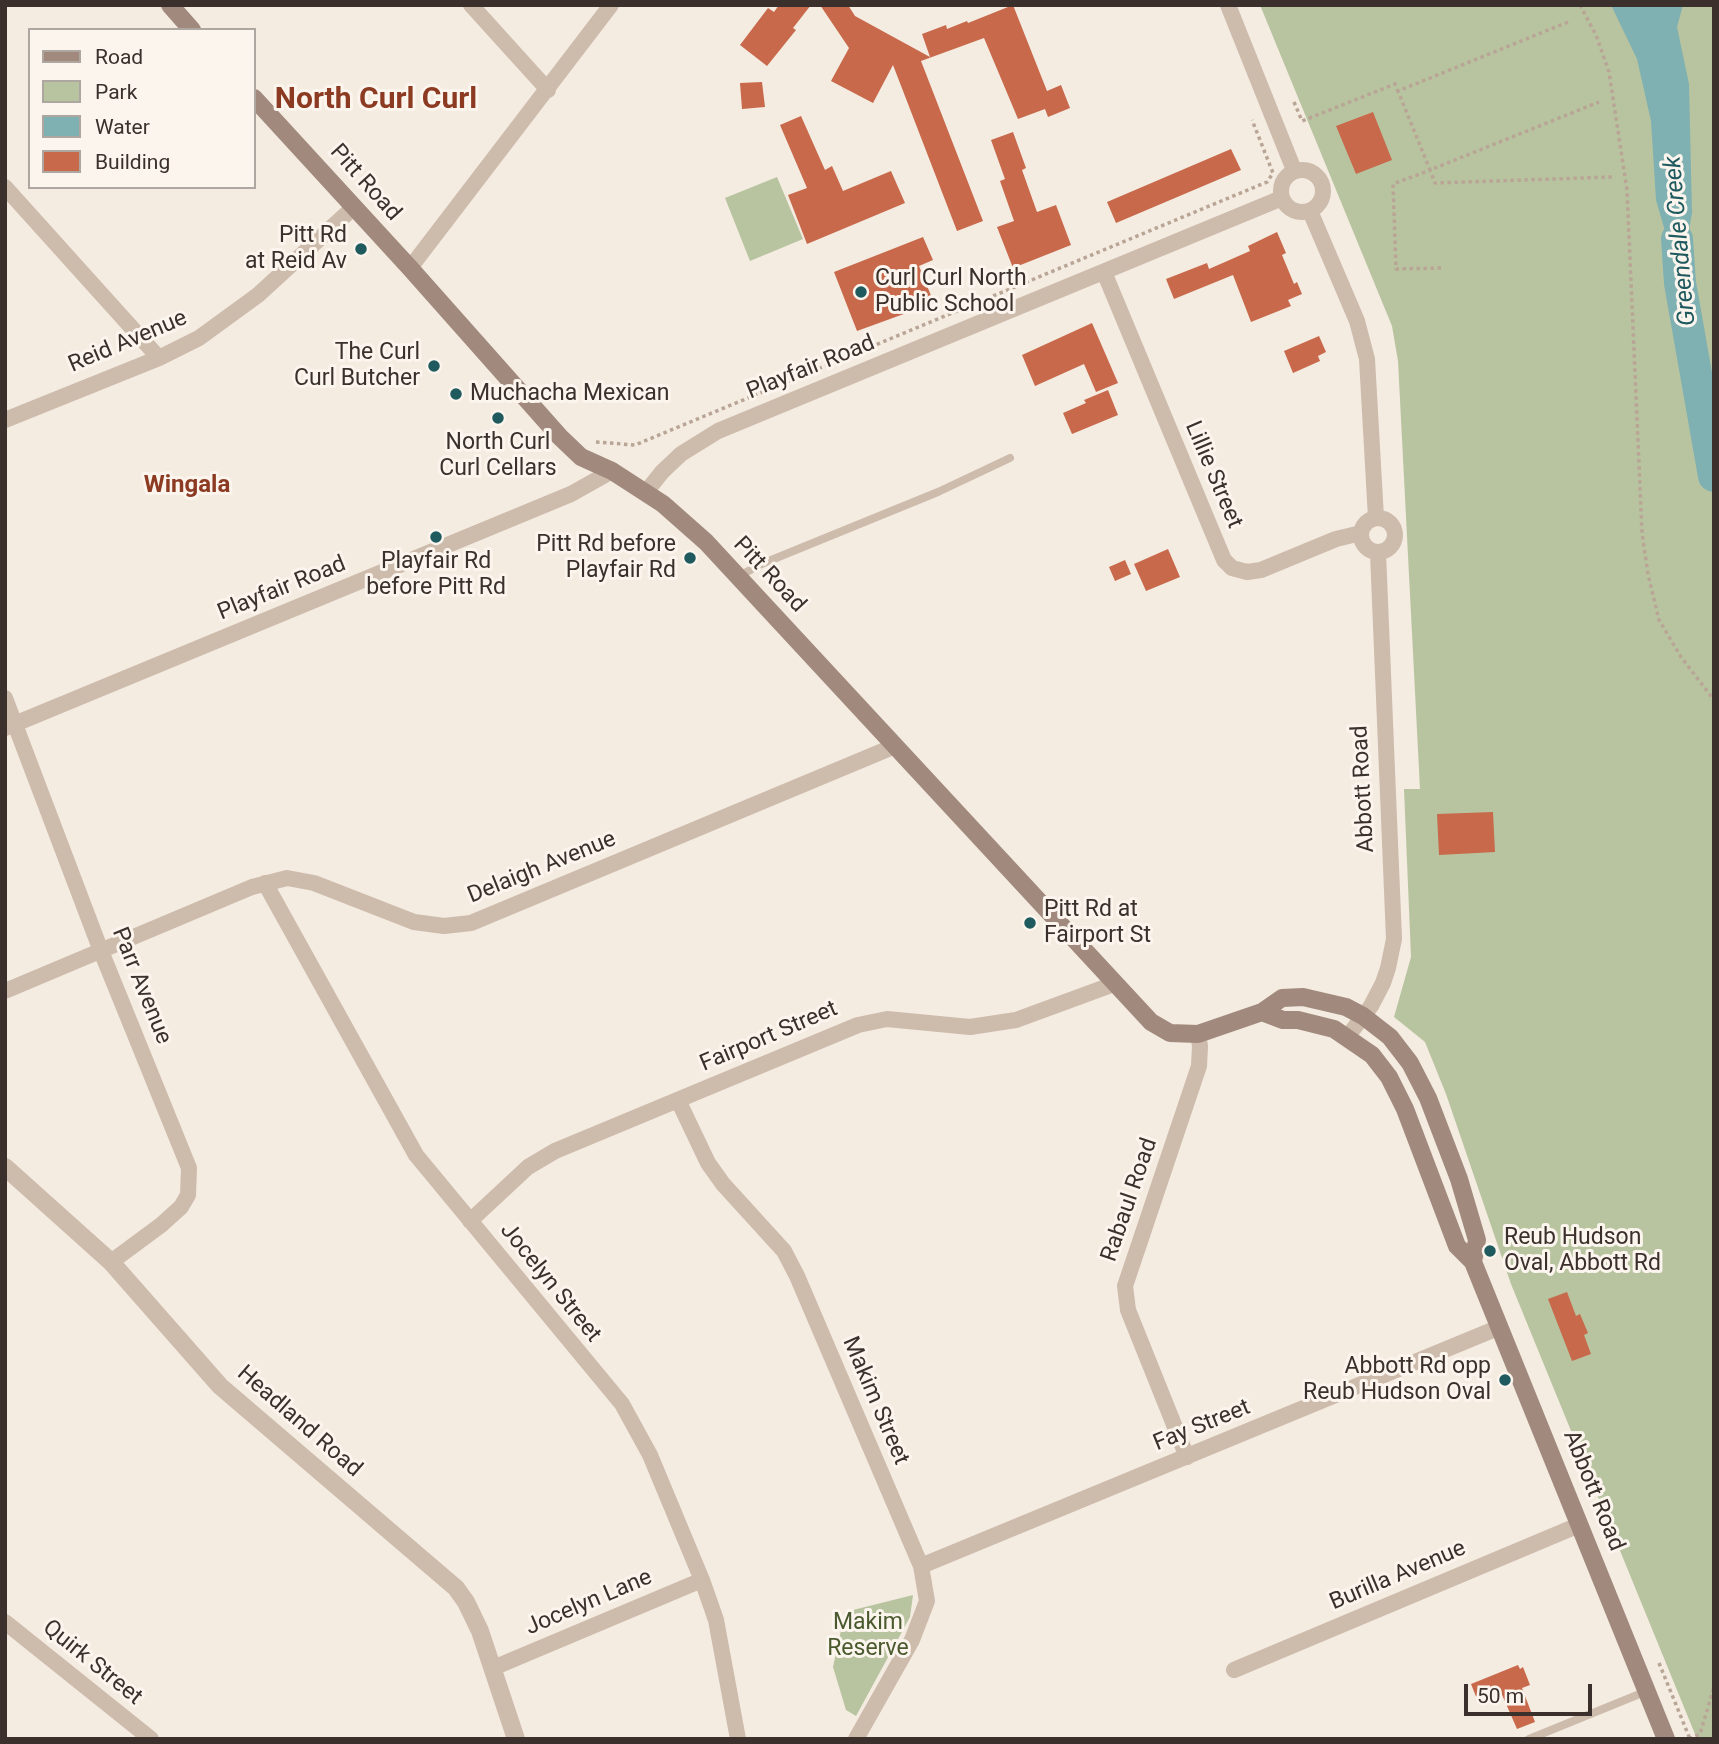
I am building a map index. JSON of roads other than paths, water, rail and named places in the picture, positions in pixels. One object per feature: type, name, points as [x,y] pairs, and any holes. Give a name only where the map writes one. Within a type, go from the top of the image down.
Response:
[{"type":"main road","points":[[170,5],[190,28]]},
{"type":"main road","name":"Pitt Road","points":[[256,100],[410,268],[560,438],[581,457],[612,471],[646,492],[681,519],[1151,1022],[1161,1030],[1198,1034],[1262,1012],[1282,998],[1303,997],[1346,1007],[1363,1016]]},
{"type":"main road","points":[[1262,1012],[1283,1020],[1298,1020],[1334,1029],[1348,1037]]},
{"type":"main road","name":"Abbott Road","points":[[1363,1016],[1390,1037],[1410,1063],[1429,1098],[1459,1179],[1477,1240],[1473,1262]]},
{"type":"main road","name":"Abbott Road","points":[[1348,1037],[1372,1055],[1389,1077],[1405,1109],[1457,1247],[1473,1262],[1667,1739]]},
{"type":"street","points":[[471,5],[548,90]]},
{"type":"street","points":[[410,268],[611,5]]},
{"type":"street","points":[[1228,5],[1294,170]]},
{"type":"street","points":[[1294,170],[1314,172],[1322,183],[1323,196],[1310,211],[1297,211],[1282,198],[1281,185],[1294,170]]},
{"type":"street","points":[[5,187],[159,358]]},
{"type":"street","name":"Playfair Road","points":[[646,492],[671,463],[718,431],[1282,198]]},
{"type":"street","name":"Reid Avenue","points":[[5,420],[159,358],[198,338],[249,302],[354,207]]},
{"type":"street","points":[[1310,211],[1357,321],[1367,359],[1376,518]]},
{"type":"street","name":"Lillie Street","points":[[1104,272],[1224,559],[1232,568],[1247,572],[1261,570],[1336,539],[1361,533]]},
{"type":"street","name":"Playfair Road","points":[[10,726],[570,494],[612,471]]},
{"type":"street","points":[[1376,518],[1387,520],[1395,534],[1388,549],[1378,552],[1367,548],[1361,539],[1361,533],[1366,523],[1376,518]]},
{"type":"street","name":"Abbott Road","points":[[1348,1037],[1383,983],[1394,939],[1378,552]]},
{"type":"street","name":"Parr Avenue","points":[[5,698],[10,726],[189,1168],[188,1195],[172,1217],[111,1262]]},
{"type":"street","name":"Delaigh Avenue","points":[[5,991],[265,883],[288,878],[314,883],[414,922],[444,926],[471,923],[895,746]]},
{"type":"street","name":"Jocelyn Street","points":[[265,883],[416,1155],[622,1404],[650,1455],[716,1620],[738,1739]]},
{"type":"street","name":"Fairport Street","points":[[470,1221],[528,1167],[555,1151],[858,1025],[887,1019],[970,1027],[1016,1020],[1114,984]]},
{"type":"street","name":"Rabaul Road","points":[[1187,1457],[1128,1310],[1125,1286],[1199,1066],[1198,1034]]},
{"type":"street","name":"Makim Street","points":[[678,1100],[708,1163],[723,1184],[783,1251],[797,1276],[921,1566],[927,1601],[912,1640],[856,1739]]},
{"type":"street","name":"Headland Road","points":[[5,1167],[111,1262],[220,1387],[456,1588],[474,1616],[516,1739]]},
{"type":"street","name":"Fay Street","points":[[921,1566],[1500,1327]]},
{"type":"street","name":"Burilla Avenue","points":[[1234,1670],[1580,1525]]},
{"type":"street","name":"Jocelyn Lane","points":[[493,1668],[702,1580]]},
{"type":"street","name":"Quirk Street","points":[[5,1622],[151,1739]]},
{"type":"lane","points":[[738,577],[760,565],[938,492],[1010,458]]},
{"type":"lane","points":[[1529,1739],[1647,1690]]},
{"type":"water","points":[[1611,5],[1683,5],[1677,27],[1689,84],[1692,213],[1680,283],[1656,200],[1651,121],[1637,59]]},
{"type":"waterway","name":"Greendale Creek","points":[[1677,239],[1680,283],[1714,476]]},
{"type":"place","name":"Pitt Rd at Reid Av","points":[[361,249]]},
{"type":"place","name":"Curl Curl North Public School","points":[[861,292]]},
{"type":"place","name":"The Curl Curl Butcher","points":[[434,366]]},
{"type":"place","name":"Muchacha Mexican","points":[[456,394]]},
{"type":"place","name":"North Curl Curl Cellars","points":[[498,418]]},
{"type":"place","name":"Playfair Rd before Pitt Rd","points":[[436,537]]},
{"type":"place","name":"Pitt Rd before Playfair Rd","points":[[690,558]]},
{"type":"place","name":"Pitt Rd at Fairport St","points":[[1030,923]]},
{"type":"place","name":"Reub Hudson Oval, Abbott Rd","points":[[1490,1251]]},
{"type":"place","name":"Abbott Rd opp Reub Hudson Oval","points":[[1505,1380]]},
{"type":"district","name":"North Curl Curl","points":[[376,100]]},
{"type":"district","name":"Wingala","points":[[187,486]]},
{"type":"park label","name":"Makim Reserve","points":[[868,1636]]}]
